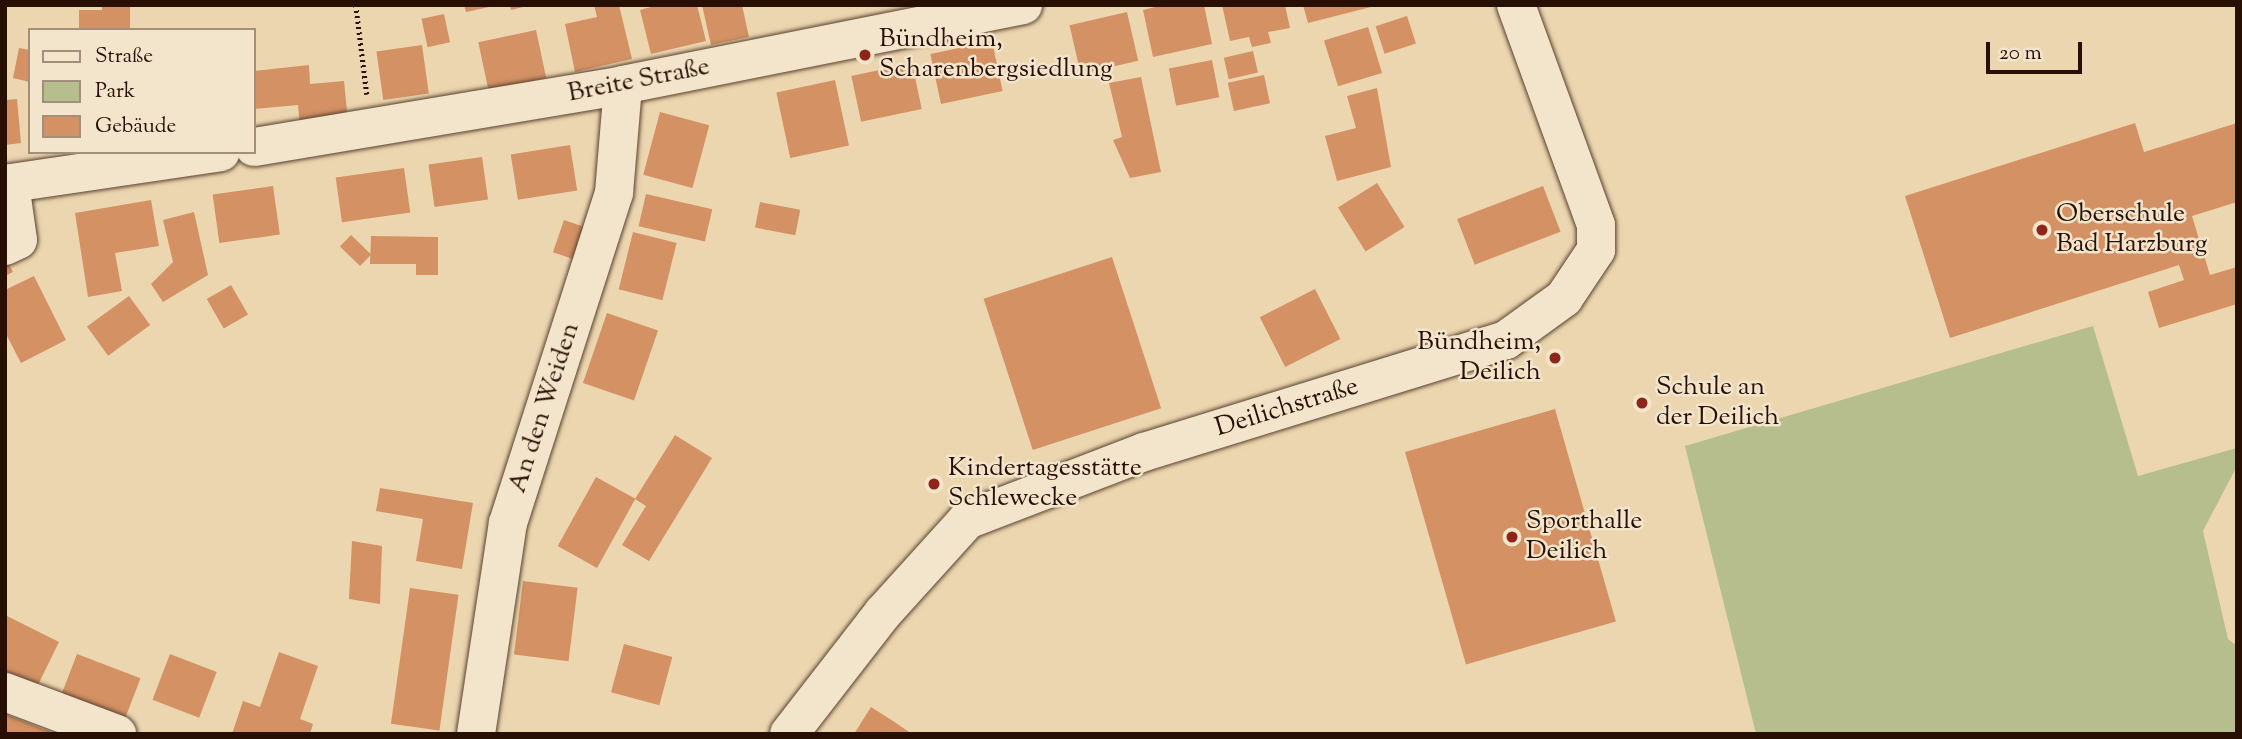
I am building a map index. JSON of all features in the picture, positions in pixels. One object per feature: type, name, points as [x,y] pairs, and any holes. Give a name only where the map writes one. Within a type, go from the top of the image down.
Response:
[{"type":"street","name":"Breite Straße","points":[[256,147],[371,130],[623,85],[961,12],[1023,5]]},
{"type":"street","name":"Deilichstraße","points":[[789,734],[883,613],[967,520],[1144,452],[1506,340],[1564,298],[1591,262],[1596,225],[1516,5]]},
{"type":"street","name":"An den Weiden","points":[[476,734],[508,523],[614,193],[623,85]]},
{"type":"street","points":[[5,246],[18,240],[8,184],[208,154]]},
{"type":"street","points":[[5,692],[117,734]]},
{"type":"path","points":[[356,5],[371,130]]},
{"type":"green space","points":[[2093,326],[2138,476],[2237,448],[2237,466],[2203,531],[2228,639],[2237,646],[2237,734],[1756,734],[1685,446]]},
{"type":"building","points":[[102,5],[130,5],[130,28],[79,28],[79,10],[102,10]]},
{"type":"building","points":[[464,5],[494,5],[494,6],[466,12]]},
{"type":"building","points":[[510,5],[527,5],[527,6],[511,10]]},
{"type":"building","points":[[594,5],[619,5],[632,59],[575,72],[565,24],[597,17]]},
{"type":"building","points":[[658,5],[697,5],[706,41],[651,54],[640,10]]},
{"type":"building","points":[[702,5],[742,5],[749,37],[711,45]]},
{"type":"building","points":[[1163,5],[1204,5],[1212,44],[1153,57],[1143,10]]},
{"type":"building","points":[[1222,5],[1285,5],[1290,28],[1268,32],[1271,43],[1252,47],[1249,37],[1230,41]]},
{"type":"building","points":[[1303,5],[1375,5],[1375,6],[1308,23]]},
{"type":"building","points":[[1127,12],[1138,61],[1081,74],[1070,25]]},
{"type":"building","points":[[444,14],[450,42],[428,47],[422,19]]},
{"type":"building","points":[[1407,16],[1416,44],[1385,54],[1376,26]]},
{"type":"building","points":[[1368,27],[1382,73],[1338,86],[1324,40]]},
{"type":"building","points":[[536,30],[546,78],[488,90],[478,42]]},
{"type":"building","points":[[992,41],[1003,91],[941,104],[930,54]]},
{"type":"building","points":[[422,45],[429,94],[383,100],[376,51]]},
{"type":"building","points":[[19,48],[28,50],[28,82],[13,78]]},
{"type":"building","points":[[1253,51],[1258,72],[1229,79],[1224,58]]},
{"type":"building","points":[[1212,60],[1219,97],[1176,106],[1169,68]]},
{"type":"building","points":[[912,63],[922,109],[861,122],[851,76]]},
{"type":"building","points":[[309,65],[310,84],[344,81],[348,121],[300,126],[298,105],[256,109],[256,71]]},
{"type":"building","points":[[1264,75],[1270,103],[1234,111],[1228,83]]},
{"type":"building","points":[[1141,77],[1161,172],[1130,178],[1113,140],[1122,137],[1109,83]]},
{"type":"building","points":[[835,80],[849,146],[790,158],[776,92]]},
{"type":"building","points":[[1377,88],[1391,167],[1337,181],[1325,136],[1356,128],[1347,96]]},
{"type":"building","points":[[17,99],[21,143],[5,145],[5,100]]},
{"type":"building","points":[[660,112],[709,125],[692,188],[643,175]]},
{"type":"building","name":"Oberschule Bad Harzburg","points":[[2135,123],[2144,152],[2237,123],[2237,202],[2192,216],[2210,275],[2237,267],[2237,304],[2159,328],[2148,292],[2184,280],[2179,265],[1950,338],[1905,196]]},
{"type":"building","points":[[570,145],[577,190],[518,200],[511,154]]},
{"type":"building","points":[[482,157],[488,200],[435,207],[429,165]]},
{"type":"building","points":[[404,168],[410,213],[342,222],[336,178]]},
{"type":"building","points":[[1377,183],[1405,227],[1366,251],[1338,207]]},
{"type":"building","points":[[273,186],[280,235],[219,243],[213,194]]},
{"type":"building","points":[[1543,186],[1561,232],[1475,265],[1457,219]]},
{"type":"building","points":[[646,194],[712,209],[705,241],[639,226]]},
{"type":"building","points":[[151,200],[159,246],[115,253],[122,291],[88,297],[75,213]]},
{"type":"building","points":[[760,202],[800,210],[795,235],[755,228]]},
{"type":"building","points":[[194,212],[208,275],[163,302],[151,284],[173,262],[163,220]]},
{"type":"building","points":[[564,220],[584,227],[573,259],[553,252]]},
{"type":"building","points":[[633,232],[677,243],[662,300],[619,289]]},
{"type":"building","points":[[351,235],[371,254],[360,266],[340,247]]},
{"type":"building","points":[[371,236],[438,237],[438,275],[416,275],[416,264],[370,264]]},
{"type":"building","points":[[5,256],[13,272],[5,276]]},
{"type":"building","points":[[1112,257],[1161,408],[1033,450],[984,299]]},
{"type":"building","points":[[34,276],[66,340],[21,363],[5,332],[5,290]]},
{"type":"building","points":[[231,285],[248,314],[224,328],[207,299]]},
{"type":"building","points":[[1315,289],[1340,339],[1285,367],[1260,317]]},
{"type":"building","points":[[129,296],[150,325],[108,356],[87,327]]},
{"type":"building","points":[[607,313],[658,331],[634,401],[583,383]]},
{"type":"building","name":"Sporthalle Deilich","points":[[1555,409],[1616,621],[1466,664],[1405,452]]},
{"type":"building","points":[[675,435],[712,458],[649,561],[622,545],[646,506],[635,499]]},
{"type":"building","points":[[596,477],[635,499],[597,568],[558,546]]},
{"type":"building","points":[[380,488],[473,503],[462,569],[416,561],[423,519],[376,511]]},
{"type":"building","points":[[352,541],[382,546],[380,604],[349,599]]},
{"type":"building","points":[[523,581],[578,588],[569,661],[514,654]]},
{"type":"building","points":[[410,588],[459,595],[439,730],[391,724]]},
{"type":"building","points":[[5,615],[59,642],[37,687],[5,671]]},
{"type":"building","points":[[624,644],[672,657],[659,705],[611,692]]},
{"type":"building","points":[[279,652],[318,666],[300,719],[313,724],[310,734],[232,734],[243,701],[260,707]]},
{"type":"building","points":[[77,654],[140,678],[125,719],[61,695]]},
{"type":"building","points":[[170,654],[217,672],[199,718],[152,700]]},
{"type":"building","points":[[871,707],[893,721],[912,734],[854,734]]},
{"type":"building","points":[[5,714],[51,732],[5,734]]},
{"type":"place","name":"Bündheim, Scharenbergsiedlung","points":[[865,55]]},
{"type":"place","name":"Oberschule Bad Harzburg","points":[[2042,230]]},
{"type":"place","name":"Bündheim, Deilich","points":[[1555,358]]},
{"type":"place","name":"Schule an der Deilich","points":[[1642,403]]},
{"type":"place","name":"Kindertagesstätte Schlewecke","points":[[934,484]]},
{"type":"place","name":"Sporthalle Deilich","points":[[1512,537]]}]
